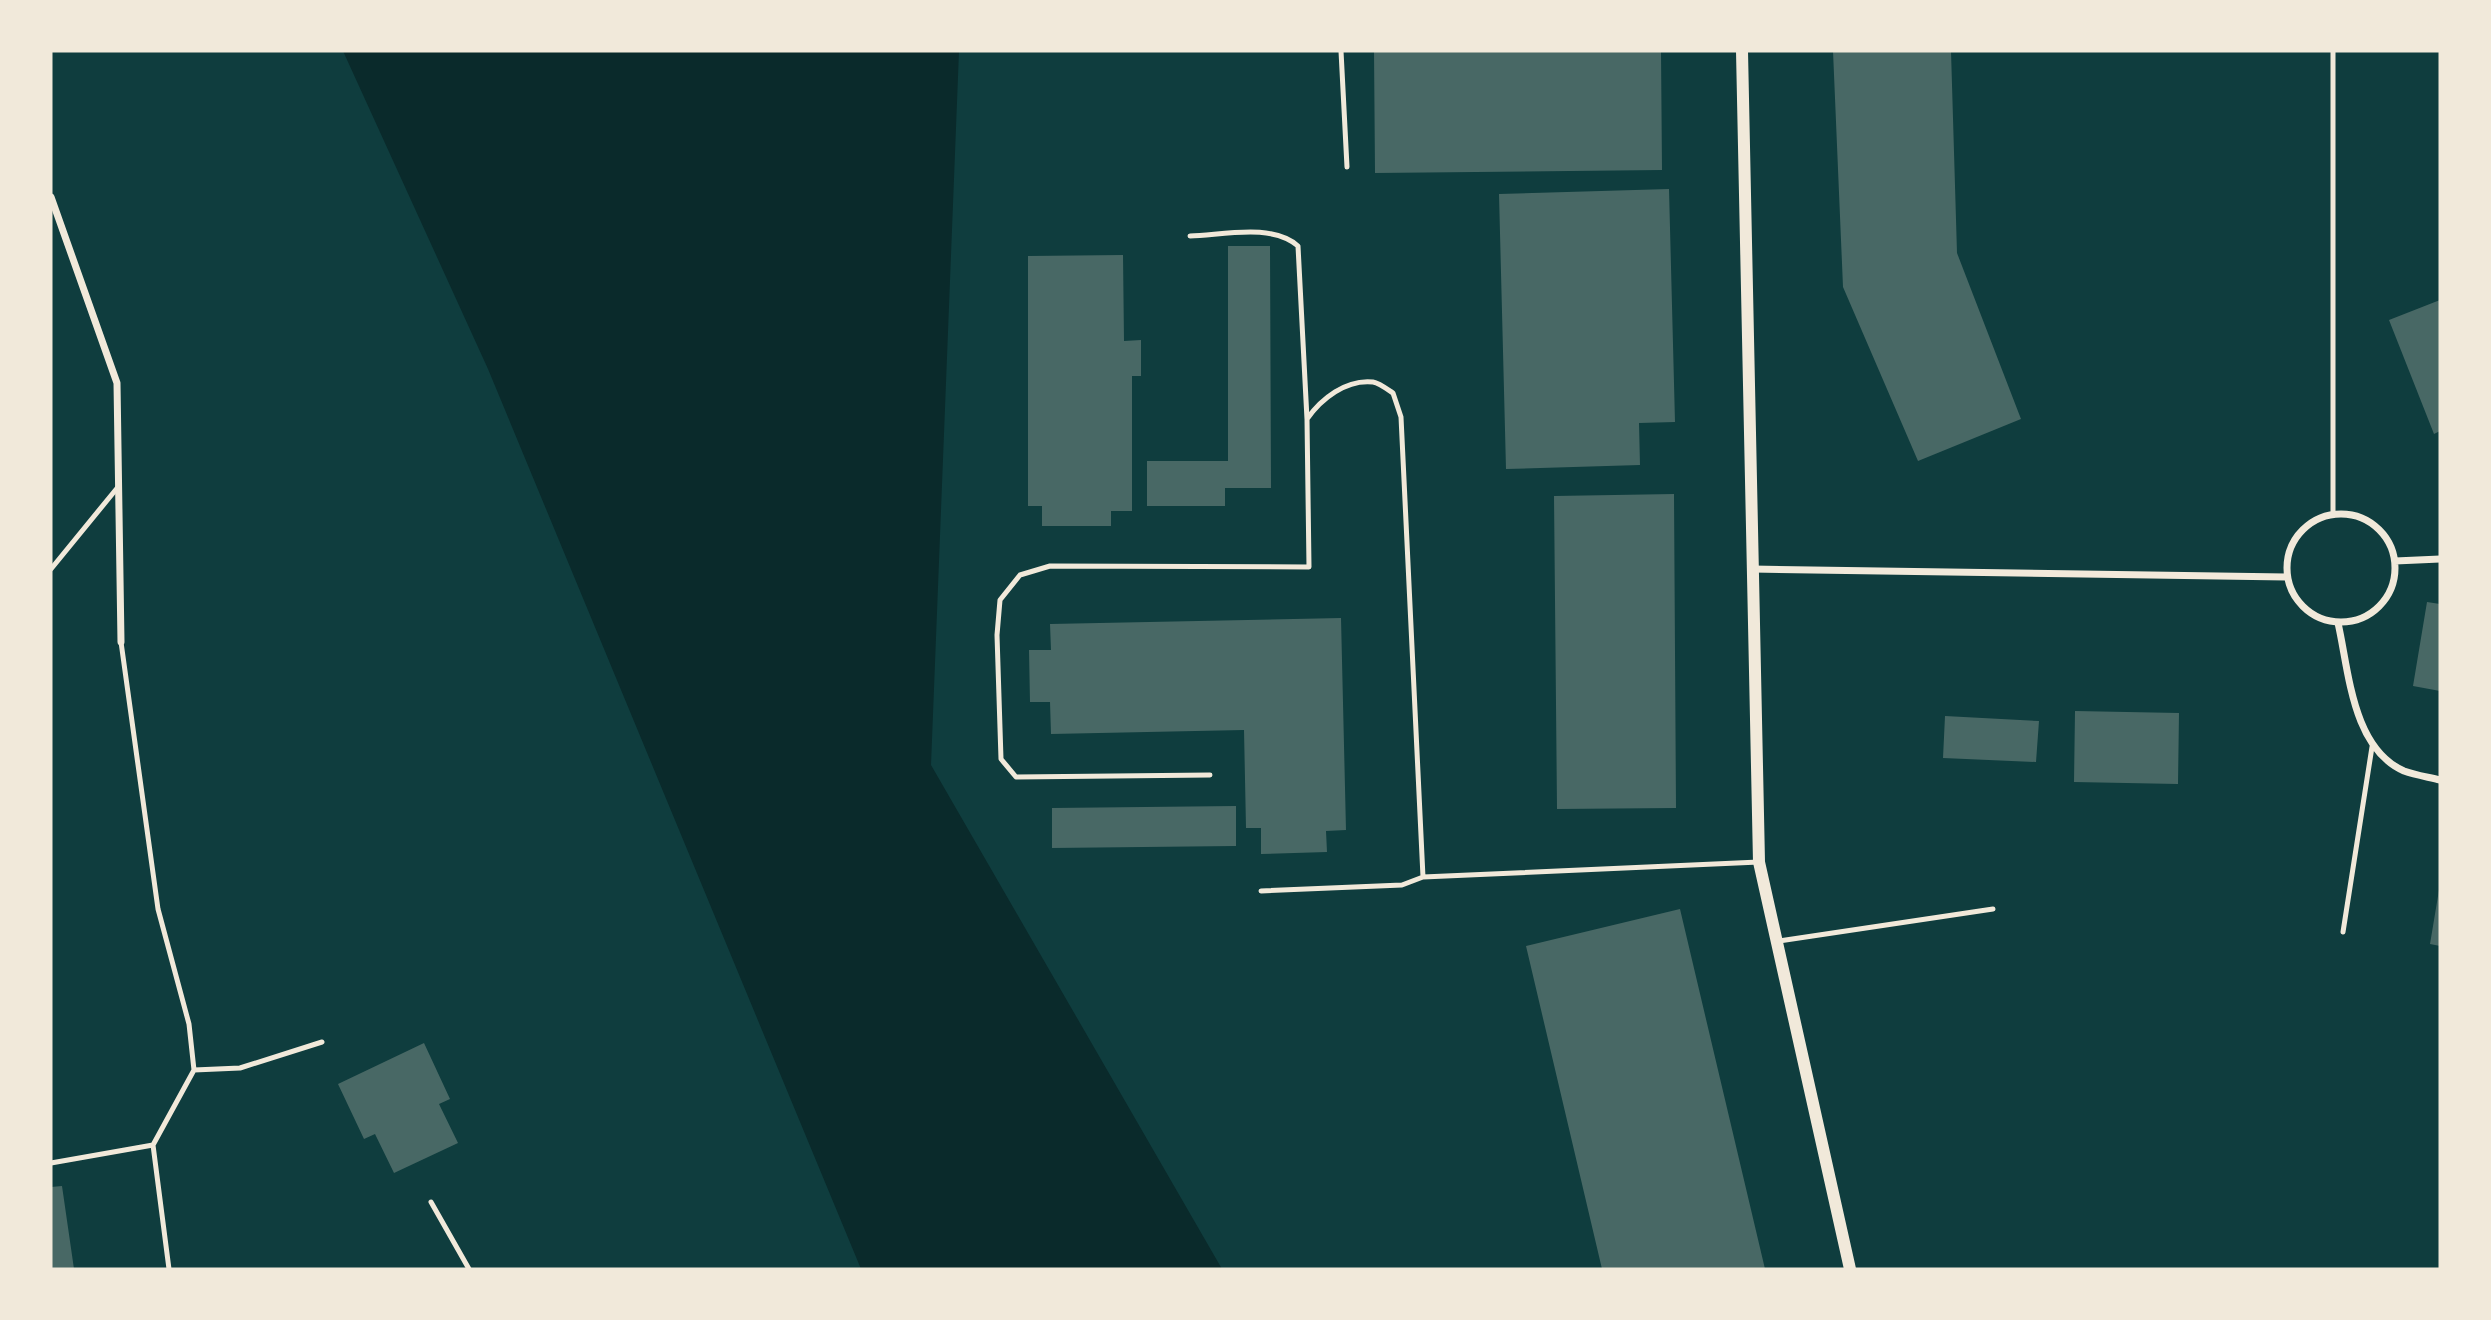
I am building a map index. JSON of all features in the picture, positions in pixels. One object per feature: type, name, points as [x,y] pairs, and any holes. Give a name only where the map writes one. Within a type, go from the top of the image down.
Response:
[{"type":"street","points":[[1742,51],[1759,862],[1850,1269]]},
{"type":"street","points":[[51,197],[117,383],[121,642]]},
{"type":"street","points":[[2333,514],[2350,514],[2367,520],[2380,530],[2390,544],[2395,561],[2394,580],[2387,597],[2374,611],[2357,620],[2338,623],[2320,619],[2304,609],[2292,595],[2286,577],[2286,560],[2291,543],[2302,529],[2316,519],[2333,514]]},
{"type":"street","points":[[2395,561],[2440,559]]},
{"type":"street","points":[[1751,569],[2286,577]]},
{"type":"street","points":[[2338,623],[2360,718],[2372,747],[2402,770],[2440,780]]},
{"type":"lane","points":[[1341,51],[1347,167]]},
{"type":"lane","points":[[2333,51],[2333,514]]},
{"type":"lane","points":[[1190,236],[1260,233],[1287,237],[1298,246],[1307,419],[1309,567],[1050,566],[1020,575],[1000,600],[997,635],[1001,759],[1016,777],[1210,775]]},
{"type":"lane","points":[[1307,419],[1321,400],[1352,384],[1374,382],[1393,393],[1401,417],[1423,877]]},
{"type":"lane","points":[[51,569],[118,487]]},
{"type":"lane","points":[[121,642],[158,909],[189,1024],[194,1070],[153,1145],[169,1269]]},
{"type":"lane","points":[[2343,932],[2372,747]]},
{"type":"lane","points":[[1261,891],[1402,885],[1423,877],[1759,862]]},
{"type":"lane","points":[[1776,942],[1993,909]]},
{"type":"lane","points":[[194,1070],[240,1068],[322,1042]]},
{"type":"lane","points":[[51,1163],[153,1145]]},
{"type":"lane","points":[[431,1202],[469,1269]]},
{"type":"water","points":[[343,51],[959,51],[931,765],[1222,1269],[861,1269],[488,369]]},
{"type":"building","points":[[1374,51],[1661,51],[1662,170],[1375,173]]},
{"type":"building","points":[[1833,51],[1951,51],[1957,253],[2021,419],[1918,461],[1843,287]]},
{"type":"building","points":[[1669,189],[1675,422],[1639,423],[1640,465],[1506,469],[1499,194]]},
{"type":"building","points":[[1228,246],[1270,246],[1271,488],[1225,488],[1225,506],[1147,506],[1147,461],[1228,461]]},
{"type":"building","points":[[1123,255],[1124,341],[1141,340],[1141,376],[1132,376],[1132,511],[1111,511],[1111,526],[1042,526],[1042,506],[1028,506],[1028,256]]},
{"type":"building","points":[[2440,300],[2440,431],[2434,434],[2389,320]]},
{"type":"building","points":[[1674,494],[1676,808],[1557,809],[1554,496]]},
{"type":"building","points":[[2427,602],[2440,604],[2440,691],[2413,686]]},
{"type":"building","points":[[1341,618],[1346,830],[1326,831],[1327,852],[1261,854],[1261,828],[1246,828],[1244,730],[1051,734],[1050,702],[1030,702],[1029,650],[1051,650],[1050,624]]},
{"type":"building","points":[[2075,711],[2179,713],[2178,784],[2074,782]]},
{"type":"building","points":[[1945,716],[2039,721],[2036,762],[1943,758]]},
{"type":"building","points":[[1236,806],[1236,846],[1052,848],[1052,808]]},
{"type":"building","points":[[2440,890],[2440,946],[2430,944]]},
{"type":"building","points":[[1680,909],[1765,1269],[1602,1269],[1526,946]]},
{"type":"building","points":[[424,1043],[450,1099],[439,1104],[458,1143],[394,1173],[375,1134],[364,1139],[338,1084]]},
{"type":"building","points":[[62,1186],[74,1269],[51,1269],[51,1187]]}]
